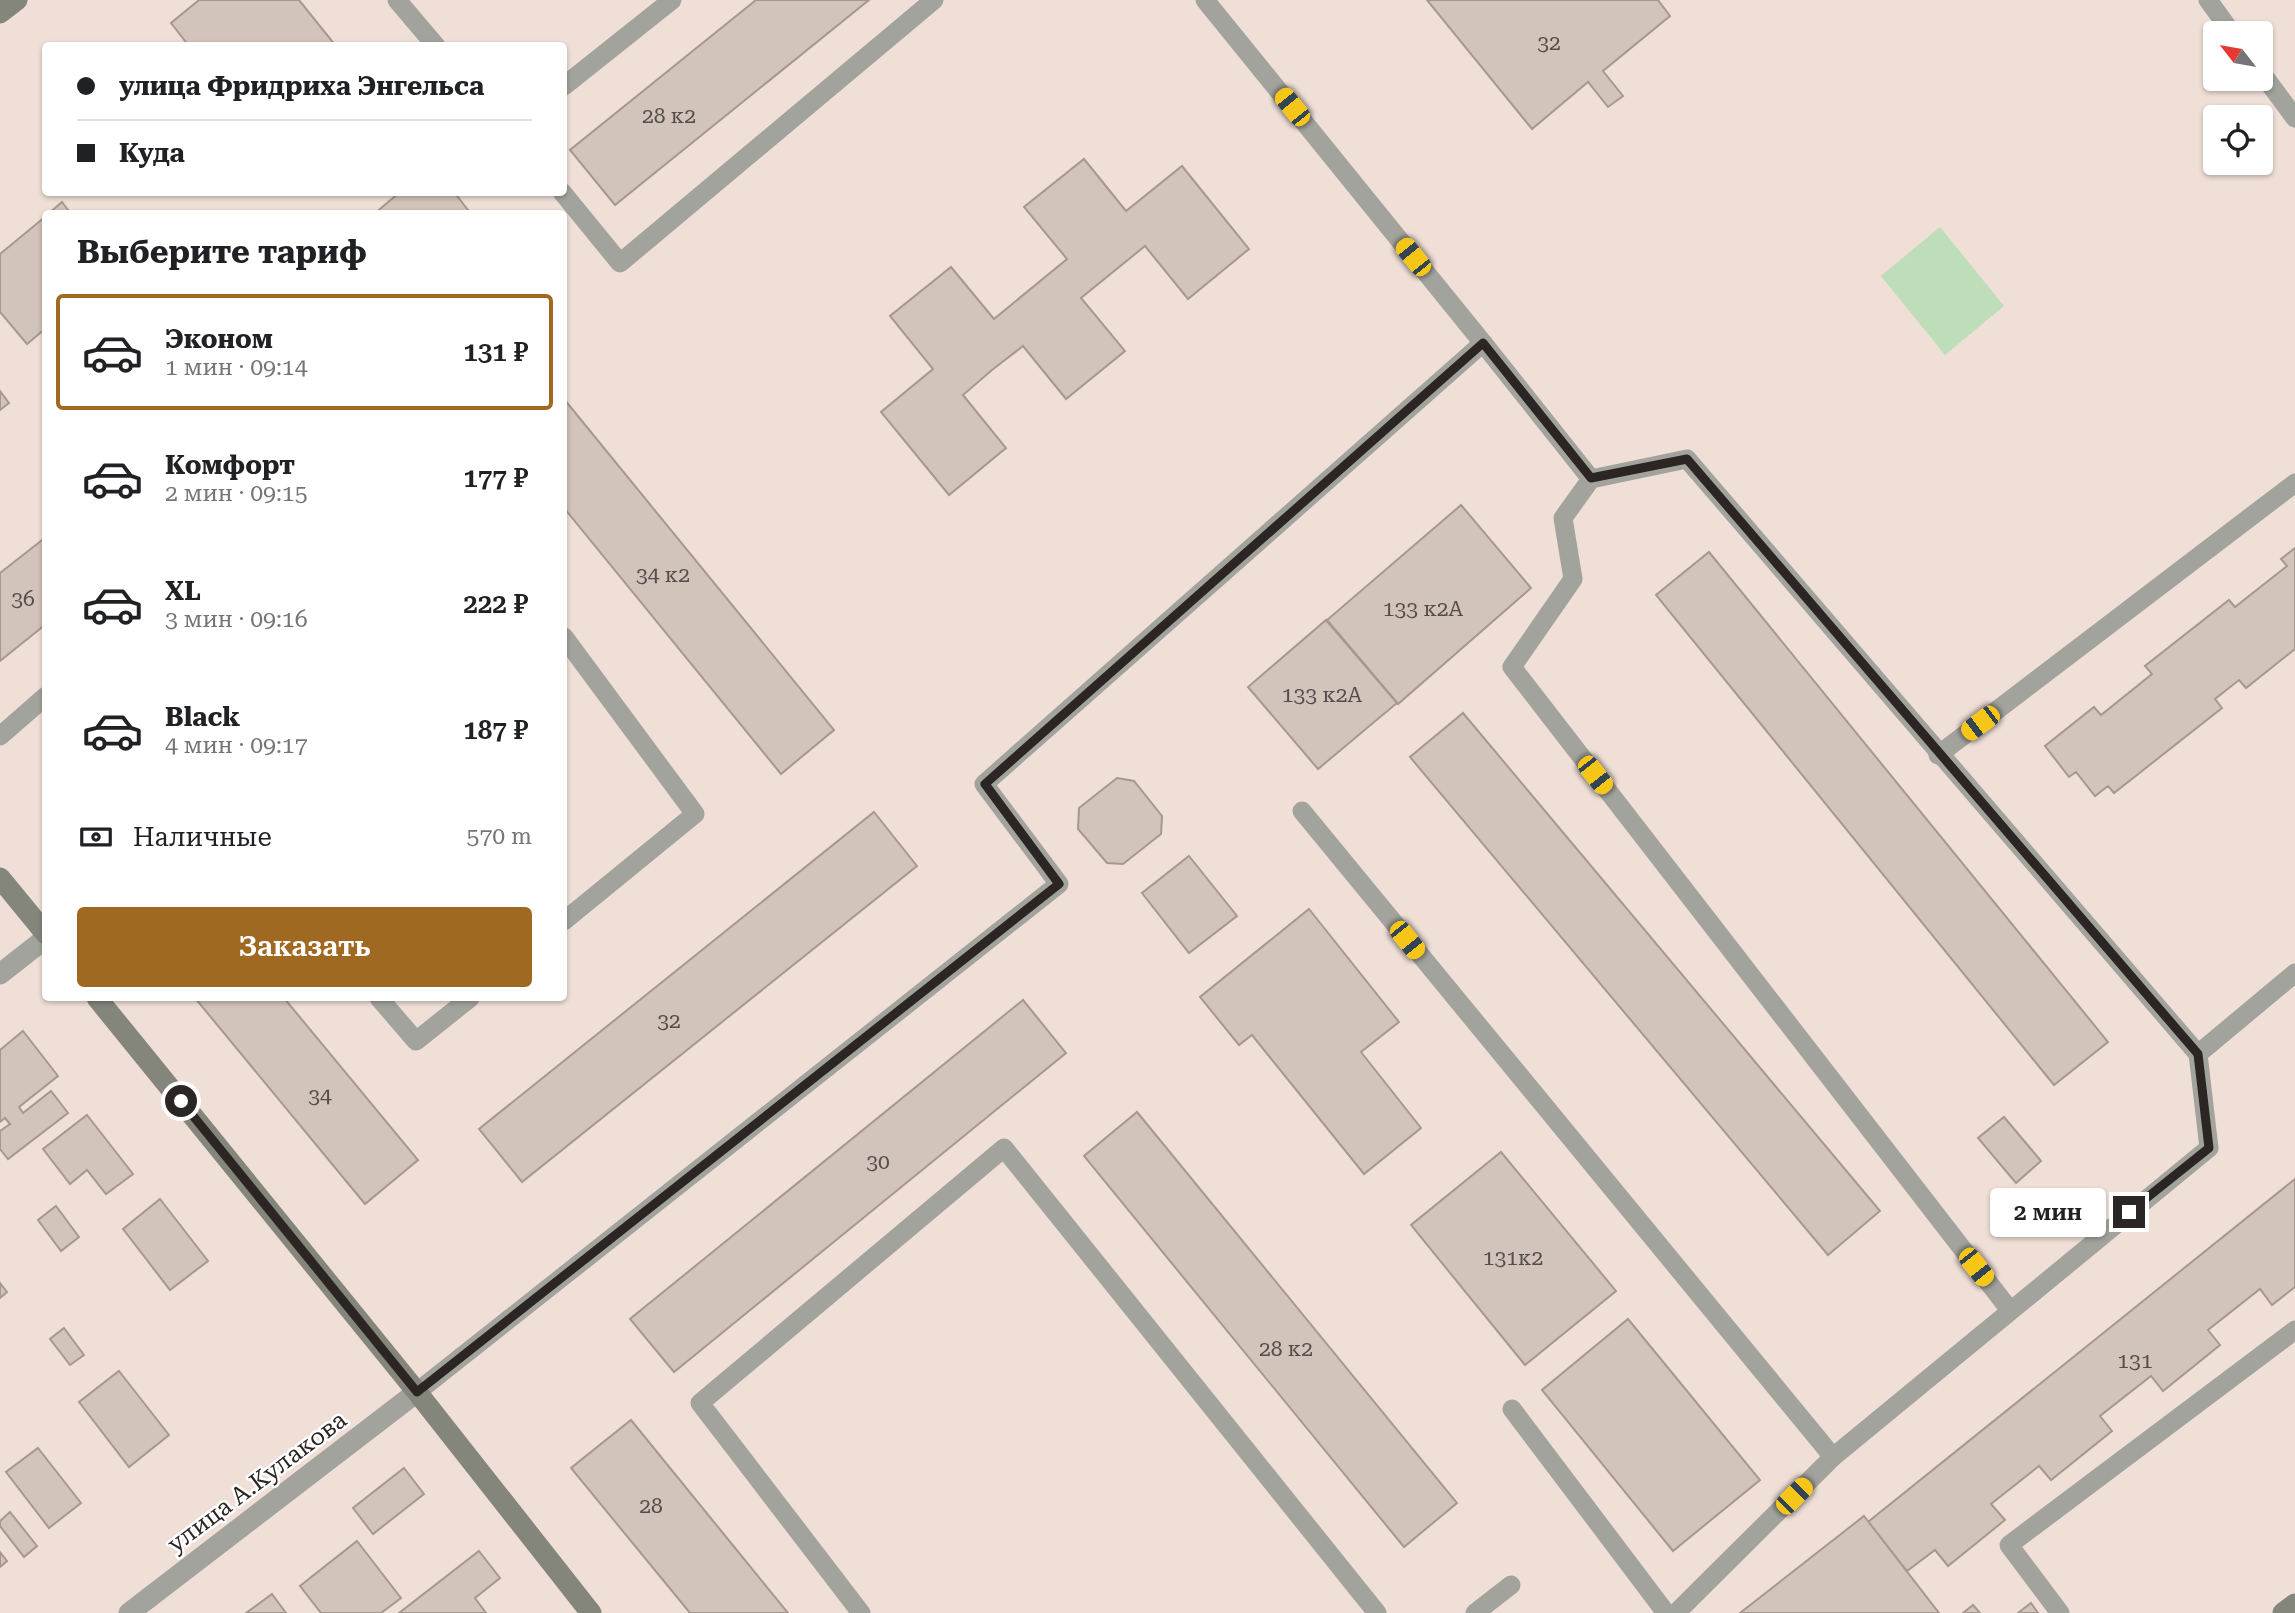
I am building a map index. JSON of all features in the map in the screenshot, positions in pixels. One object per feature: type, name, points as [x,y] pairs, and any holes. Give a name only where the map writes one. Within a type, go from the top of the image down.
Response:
[{"type":"main road","points":[[0,13],[17,0]]},
{"type":"main road","points":[[0,878],[42,931]]},
{"type":"main road","points":[[99,1001],[417,1392],[591,1613]]},
{"type":"main road","points":[[2283,1613],[2295,1604]]},
{"type":"street","points":[[0,974],[42,939]]},
{"type":"street","name":"улица А.Кулакова","points":[[128,1613],[417,1392]]},
{"type":"lane","points":[[567,84],[672,0]]},
{"type":"lane","points":[[565,196],[620,263],[934,0]]},
{"type":"lane","points":[[1205,0],[1591,478]]},
{"type":"lane","points":[[2208,0],[2223,21]]},
{"type":"lane","points":[[401,1],[433,42]]},
{"type":"lane","points":[[2273,88],[2295,118]]},
{"type":"lane","points":[[417,1392],[1059,884],[985,784],[1483,343]]},
{"type":"lane","points":[[1676,1613],[1833,1457],[2209,1148],[2198,1054],[1938,755],[1687,459],[1591,478],[1563,518],[1573,579],[1512,667],[2010,1309]]},
{"type":"lane","points":[[1938,755],[2295,483]]},
{"type":"lane","points":[[567,642],[695,814],[567,919]]},
{"type":"lane","points":[[0,736],[42,699]]},
{"type":"lane","points":[[1302,811],[1617,1198],[1833,1457]]},
{"type":"lane","points":[[2198,1054],[2295,973]]},
{"type":"lane","points":[[382,1001],[416,1041],[466,1001]]},
{"type":"lane","points":[[861,1613],[700,1402],[1004,1149],[1377,1613]]},
{"type":"lane","points":[[2060,1613],[2009,1545],[2295,1330]]},
{"type":"lane","points":[[1512,1409],[1666,1613]]},
{"type":"lane","points":[[1475,1613],[1511,1585]]},
{"type":"green space","points":[[1940,227],[2004,306],[1945,355],[1881,276]]},
{"type":"building","points":[[199,0],[299,0],[333,42],[186,42],[171,23]]},
{"type":"building","points":[[756,0],[869,0],[615,205],[570,150]]},
{"type":"building","points":[[1427,0],[1658,0],[1670,16],[1603,71],[1623,96],[1608,107],[1588,82],[1532,129]]},
{"type":"building","points":[[1084,159],[1126,211],[1182,166],[1249,249],[1188,299],[1145,246],[1081,298],[1125,351],[1066,399],[1023,346],[992,370],[963,395],[1006,448],[949,495],[881,412],[933,369],[890,316],[951,267],[994,319],[1067,259],[1024,207]]},
{"type":"building","points":[[395,196],[457,196],[468,210],[379,210]]},
{"type":"building","points":[[62,202],[68,210],[53,210]]},
{"type":"building","points":[[42,219],[42,331],[27,344],[0,312],[0,254]]},
{"type":"building","points":[[0,391],[9,403],[0,410]]},
{"type":"building","points":[[567,403],[834,730],[781,774],[567,512]]},
{"type":"building","points":[[1461,505],[1531,588],[1398,704],[1327,620]]},
{"type":"building","points":[[42,540],[42,627],[0,661],[0,573]]},
{"type":"building","points":[[2295,548],[2295,649],[2246,688],[2239,680],[2215,699],[2222,708],[2114,793],[2108,786],[2095,796],[2076,772],[2069,777],[2045,746],[2094,707],[2101,715],[2152,674],[2145,666],[2229,600],[2235,607],[2287,566],[2281,559]]},
{"type":"building","points":[[1709,552],[2108,1042],[2054,1085],[1656,595]]},
{"type":"building","points":[[1326,620],[1397,703],[1318,769],[1248,687]]},
{"type":"building","points":[[1463,713],[1880,1211],[1828,1255],[1410,757]]},
{"type":"building","points":[[1117,778],[1134,781],[1162,816],[1161,834],[1123,864],[1107,863],[1078,829],[1079,808]]},
{"type":"building","points":[[874,812],[917,866],[522,1182],[479,1129]]},
{"type":"building","points":[[1189,856],[1237,916],[1189,953],[1142,893]]},
{"type":"building","points":[[1309,909],[1399,1022],[1361,1052],[1421,1128],[1364,1174],[1252,1035],[1239,1045],[1200,997]]},
{"type":"building","points":[[1023,1000],[1066,1053],[674,1372],[630,1319]]},
{"type":"building","points":[[197,1001],[286,1001],[418,1160],[365,1204]]},
{"type":"building","points":[[23,1031],[58,1076],[19,1107],[23,1113],[51,1091],[68,1113],[8,1159],[0,1149],[0,1131],[10,1124],[5,1118],[0,1122],[0,1050]]},
{"type":"building","points":[[1137,1112],[1457,1503],[1404,1547],[1084,1156]]},
{"type":"building","points":[[87,1115],[133,1174],[106,1194],[87,1170],[70,1184],[43,1149]]},
{"type":"building","points":[[2004,1117],[2041,1161],[2016,1183],[1978,1138]]},
{"type":"building","points":[[1501,1152],[1616,1291],[1525,1365],[1411,1225]]},
{"type":"building","points":[[2295,1179],[2295,1287],[2272,1305],[2260,1289],[2208,1330],[2220,1345],[2163,1391],[2151,1376],[2100,1416],[2112,1431],[2051,1480],[2039,1466],[1991,1504],[2005,1520],[1948,1566],[1935,1550],[1907,1571],[1868,1522]]},
{"type":"building","points":[[160,1199],[208,1261],[170,1290],[123,1229]]},
{"type":"building","points":[[56,1206],[79,1237],[61,1251],[38,1220]]},
{"type":"building","points":[[0,1283],[7,1292],[0,1298]]},
{"type":"building","points":[[1628,1319],[1760,1480],[1673,1551],[1542,1390]]},
{"type":"building","points":[[64,1328],[84,1355],[70,1365],[50,1339]]},
{"type":"building","points":[[119,1371],[169,1435],[129,1467],[79,1402]]},
{"type":"building","points":[[631,1420],[788,1613],[690,1613],[571,1468]]},
{"type":"building","points":[[38,1448],[81,1503],[49,1528],[6,1472]]},
{"type":"building","points":[[404,1468],[424,1494],[373,1534],[353,1508]]},
{"type":"building","points":[[10,1512],[37,1546],[24,1557],[0,1526],[0,1521]]},
{"type":"building","points":[[1864,1516],[1939,1613],[1740,1613]]},
{"type":"building","points":[[357,1541],[401,1598],[381,1613],[321,1613],[300,1586]]},
{"type":"building","points":[[479,1551],[500,1578],[475,1598],[486,1613],[399,1613]]},
{"type":"building","points":[[0,1552],[7,1561],[0,1567]]},
{"type":"building","points":[[272,1594],[286,1613],[246,1613]]},
{"type":"building","points":[[2031,1603],[2038,1613],[2018,1613]]},
{"type":"building","points":[[1973,1605],[1980,1613],[1963,1613]]},
{"type":"route","points":[[181,1101],[417,1392],[1059,884],[985,784],[1483,343],[1591,478],[1687,459],[1938,755],[2198,1054],[2209,1148],[2129,1212]]}]
